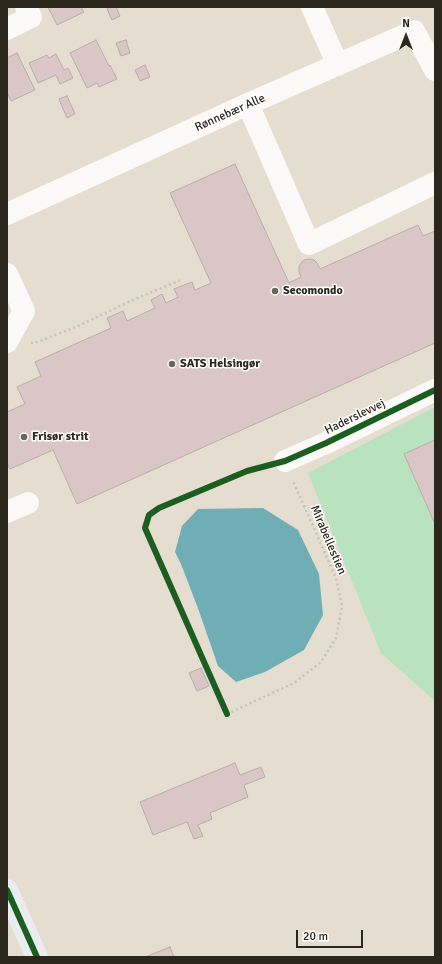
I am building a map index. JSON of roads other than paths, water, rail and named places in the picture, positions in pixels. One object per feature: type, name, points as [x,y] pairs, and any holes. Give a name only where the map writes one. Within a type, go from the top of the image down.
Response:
[{"type":"main road","points":[[7,890],[37,957]]},
{"type":"street","points":[[7,29],[31,17],[26,7]]},
{"type":"street","points":[[312,7],[338,65]]},
{"type":"street","name":"Rønnebær Alle","points":[[7,214],[248,104],[414,31],[435,70]]},
{"type":"street","points":[[248,104],[309,244],[435,183]]},
{"type":"street","points":[[7,274],[24,311],[18,342]]},
{"type":"street","name":"Haderslevvej","points":[[285,461],[326,443],[435,390]]},
{"type":"street","points":[[7,512],[28,503]]},
{"type":"water","points":[[263,508],[298,530],[319,574],[323,615],[304,650],[265,672],[236,682],[218,666],[199,611],[175,552],[182,526],[198,509]]},
{"type":"place","name":"Secomondo","points":[[275,291]]},
{"type":"place","name":"SATS Helsingør","points":[[172,364]]},
{"type":"place","name":"Frisør strit","points":[[24,437]]}]
